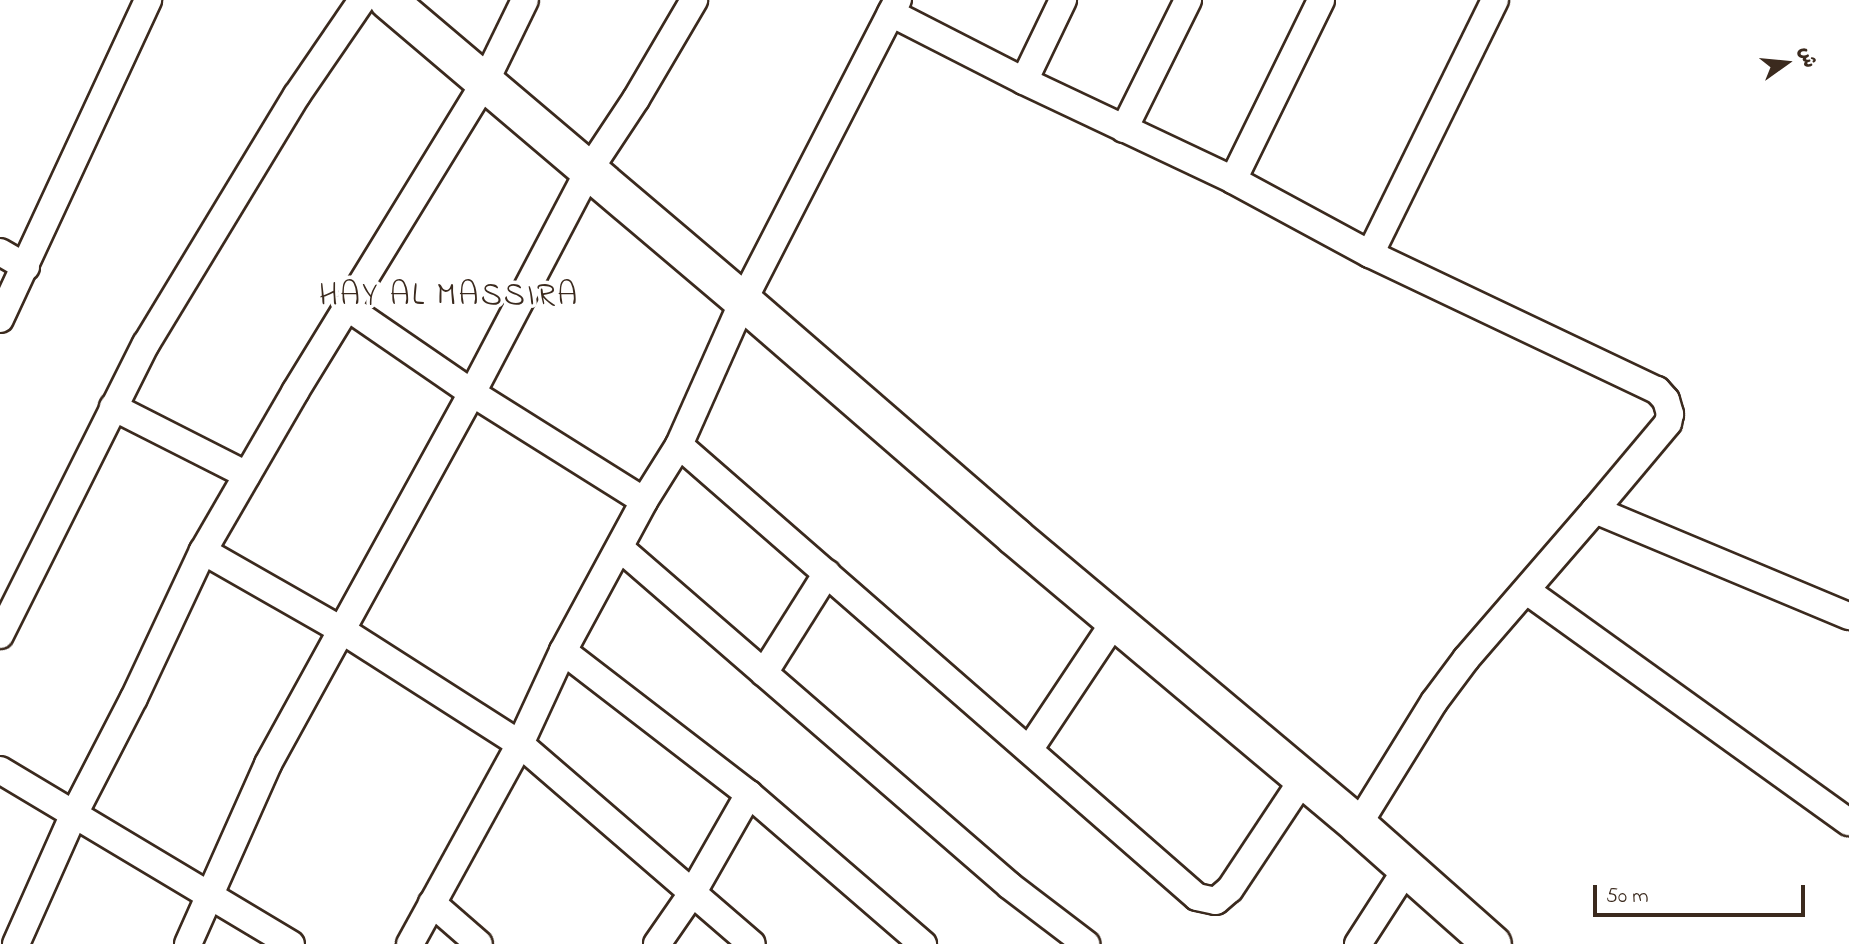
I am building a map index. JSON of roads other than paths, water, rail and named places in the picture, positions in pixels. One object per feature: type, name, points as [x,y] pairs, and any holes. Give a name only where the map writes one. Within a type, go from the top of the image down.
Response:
[{"type":"street","points":[[0,635],[146,344],[224,211],[362,0]]},
{"type":"street","points":[[388,0],[1357,825],[1492,944]]},
{"type":"street","points":[[0,939],[14,944],[73,816],[134,698],[203,551],[347,307],[484,84],[525,0]]},
{"type":"street","points":[[188,944],[268,764],[340,629],[472,393],[589,170],[636,99],[694,0]]},
{"type":"street","points":[[1024,81],[1063,0]]},
{"type":"street","points":[[1124,129],[1188,0]]},
{"type":"street","points":[[1233,180],[1321,0]]},
{"type":"street","points":[[1370,254],[1495,0]]},
{"type":"street","points":[[0,319],[26,267],[139,5]]},
{"type":"street","points":[[410,944],[520,744],[563,651],[644,501],[679,445],[743,301],[895,6],[1024,81],[1233,180],[1370,254],[1657,390],[1666,400],[1670,414],[1668,423],[1466,659],[1434,702],[1357,825]]},
{"type":"street","points":[[0,252],[26,267]]},
{"type":"street","points":[[347,307],[472,393],[644,501]]},
{"type":"street","points":[[113,407],[247,475]]},
{"type":"street","points":[[679,445],[1197,897],[1216,901],[1230,889],[1303,779]]},
{"type":"street","points":[[1595,510],[1849,616]]},
{"type":"street","points":[[620,548],[1010,886],[1086,944]]},
{"type":"street","points":[[203,551],[340,629],[520,744],[752,944]]},
{"type":"street","points":[[764,673],[827,573]]},
{"type":"street","points":[[1527,590],[1849,822]]},
{"type":"street","points":[[1028,750],[1115,621]]},
{"type":"street","points":[[563,651],[749,794],[912,940]]},
{"type":"street","points":[[0,770],[291,944]]},
{"type":"street","points":[[657,944],[693,892],[749,794]]},
{"type":"street","points":[[1358,944],[1407,868]]},
{"type":"street","points":[[432,903],[480,944]]},
{"type":"district","name":"HAY AL MASSIRA","points":[[449,297]]}]
